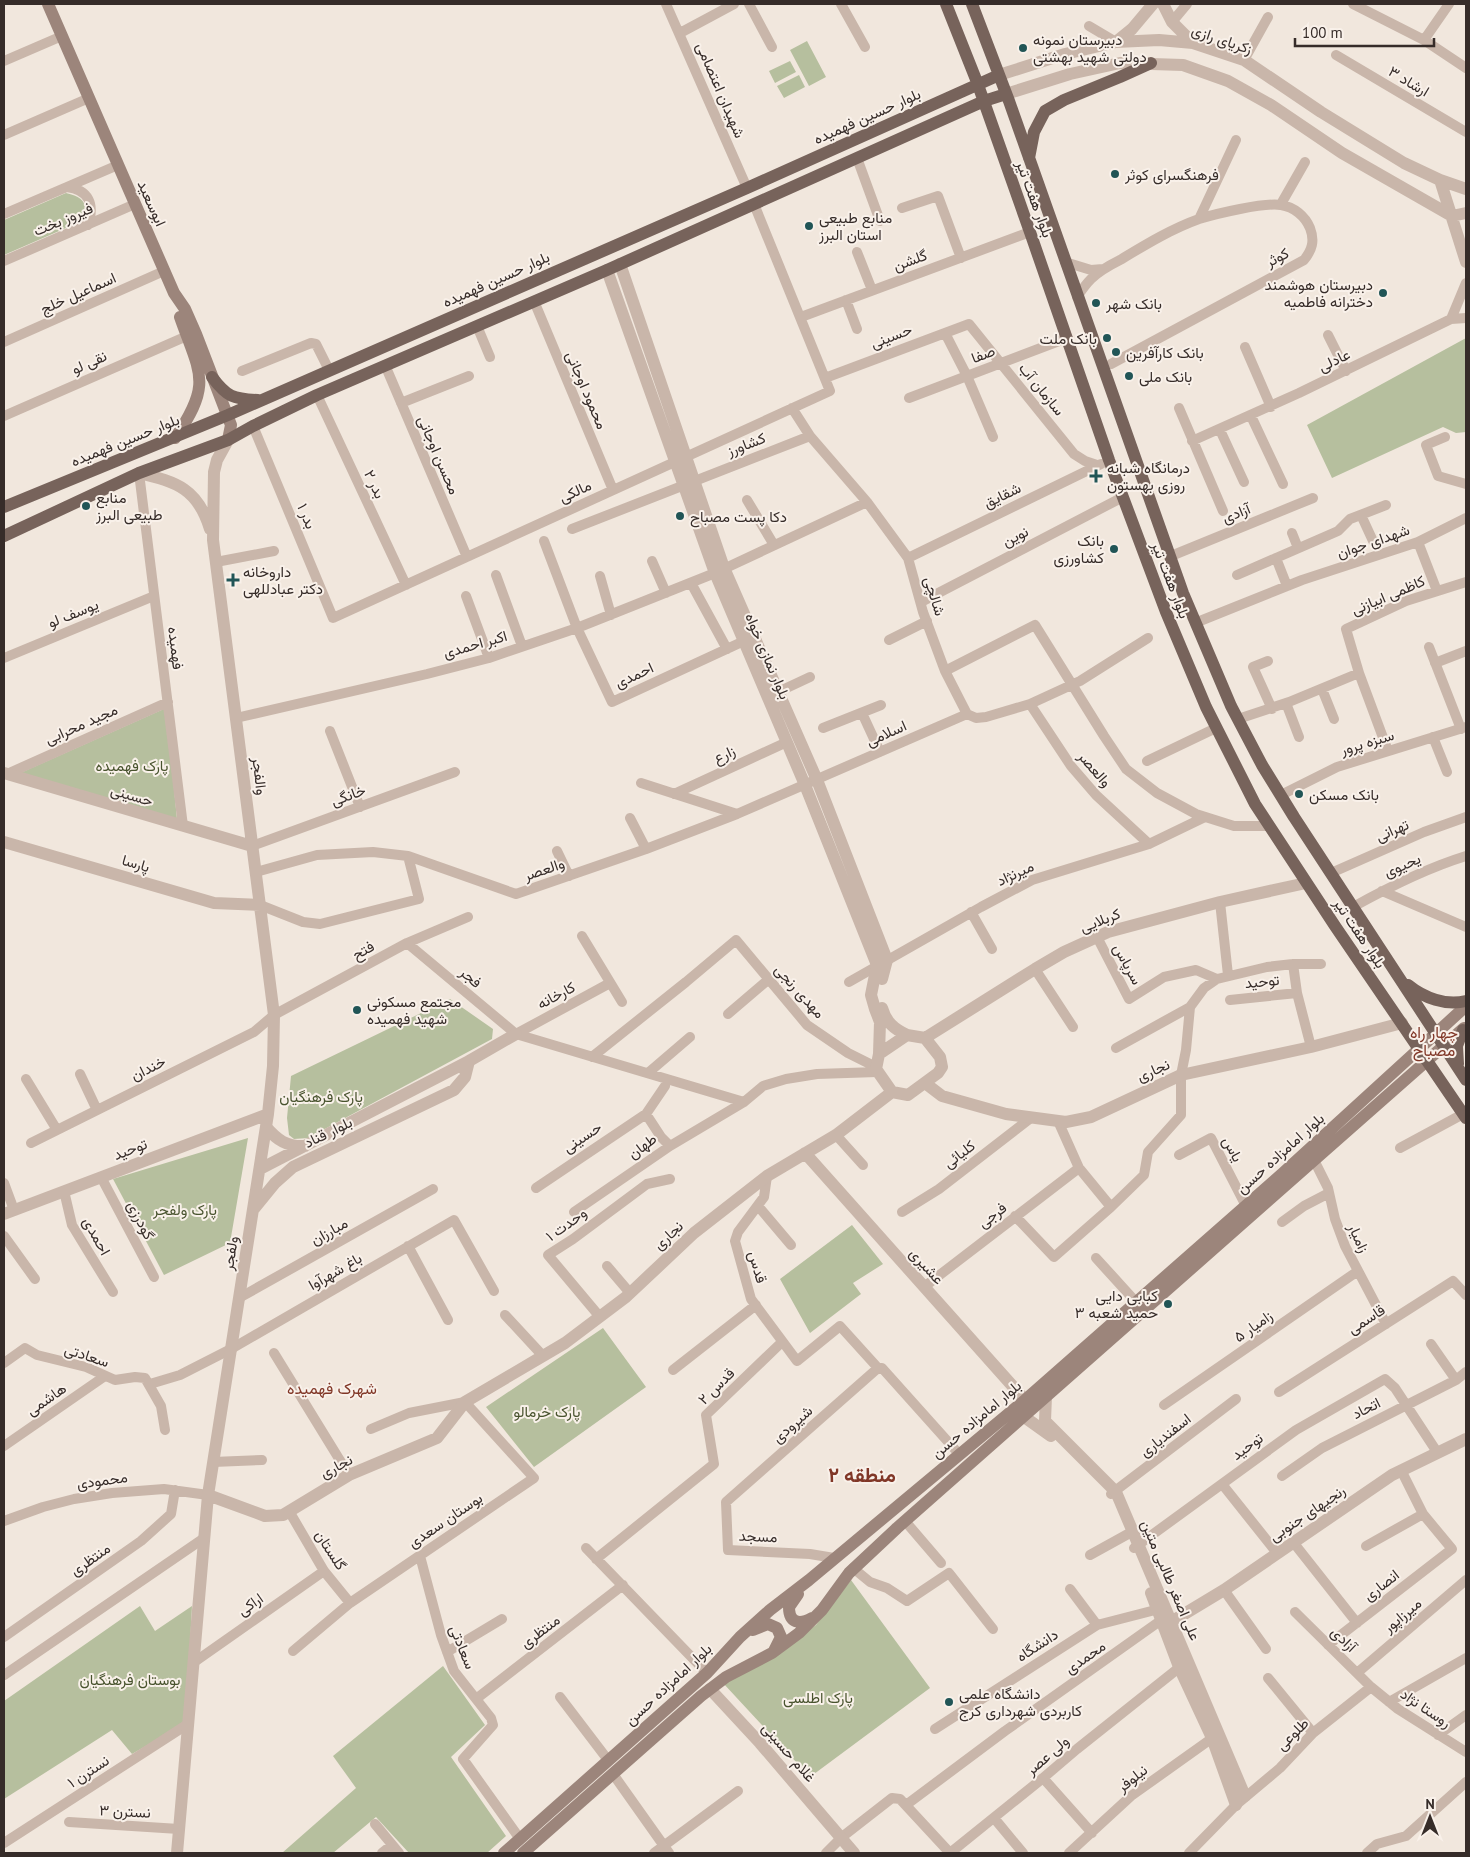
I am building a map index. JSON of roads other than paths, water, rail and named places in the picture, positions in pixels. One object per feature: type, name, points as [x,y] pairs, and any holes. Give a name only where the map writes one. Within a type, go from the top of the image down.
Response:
[{"type":"main road","name":"ابوسعید","points":[[48,4],[164,271],[174,293],[185,309],[228,414]]},
{"type":"main road","name":"بلوار هفت تیر","points":[[946,4],[984,101],[1067,338],[1103,463],[1123,497],[1166,612],[1206,707],[1255,804],[1306,883],[1465,1116]]},
{"type":"main road","name":"بلوار هفت تیر","points":[[972,4],[1029,158],[1186,603],[1238,719],[1281,796],[1466,1080]]},
{"type":"main road","points":[[1029,158],[1034,132],[1045,112],[1064,100],[1120,78],[1151,63]]},
{"type":"main road","name":"بلوار حسین فهمیده","points":[[4,507],[174,438],[747,188],[999,75]]},
{"type":"main road","points":[[4,536],[139,473],[228,440],[317,395],[607,270],[984,101],[1006,94]]},
{"type":"main road","points":[[174,293],[198,365],[200,379],[200,387],[193,408],[174,438]]},
{"type":"main road","points":[[212,377],[226,393],[244,400],[260,400]]},
{"type":"main road","points":[[228,414],[232,427],[228,440]]},
{"type":"main road","points":[[1156,584],[1166,590],[1172,589],[1178,579]]},
{"type":"main road","points":[[1166,612],[1169,605],[1175,600],[1186,603]]},
{"type":"main road","points":[[1399,977],[1423,996],[1435,1000],[1466,1001]]},
{"type":"main road","name":"بلوار امامزاده حسن","points":[[523,1853],[710,1689],[726,1677],[772,1653],[799,1633],[822,1610],[828,1599],[853,1568],[1046,1396],[1216,1239],[1246,1206],[1420,1050],[1466,1006]]},
{"type":"main road","points":[[1459,1069],[1457,1046],[1464,1028]]},
{"type":"main road","name":"بلوار امامزاده حسن","points":[[504,1853],[706,1673],[740,1637],[770,1610],[809,1580],[1024,1400],[1136,1302],[1314,1160],[1445,1047],[1464,1028]]},
{"type":"main road","points":[[809,1580],[788,1607],[791,1616],[797,1622],[804,1622],[822,1610]]},
{"type":"main road","points":[[740,1637],[768,1624],[774,1626],[781,1638],[772,1653]]},
{"type":"street","name":"شهیدان اعتصامی","points":[[666,4],[747,188]]},
{"type":"street","points":[[680,33],[734,4]]},
{"type":"street","points":[[749,4],[772,47]]},
{"type":"street","points":[[841,4],[865,47]]},
{"type":"street","points":[[1089,26],[1116,42],[1132,29],[1153,4]]},
{"type":"street","points":[[1163,4],[1172,22],[1194,43]]},
{"type":"street","points":[[1172,22],[1187,4]]},
{"type":"street","points":[[1353,4],[1424,40],[1466,68]]},
{"type":"street","points":[[1424,40],[1450,4]]},
{"type":"street","points":[[1244,60],[1268,17]]},
{"type":"street","points":[[4,61],[62,36]]},
{"type":"street","name":"زکریای رازی","points":[[999,75],[1065,54],[1116,42],[1159,40],[1194,43],[1244,60],[1321,112],[1404,163],[1440,180],[1466,189]]},
{"type":"street","points":[[1065,54],[1059,60],[1059,65],[1062,71],[1070,74]]},
{"type":"street","name":"ارشاد ۳","points":[[1336,56],[1466,132]]},
{"type":"street","points":[[1006,94],[1070,74],[1120,64],[1183,65],[1228,81],[1271,105],[1342,153],[1452,216],[1466,213]]},
{"type":"street","points":[[4,135],[89,98]]},
{"type":"street","points":[[1199,219],[1236,140]]},
{"type":"street","points":[[857,158],[880,221]]},
{"type":"street","points":[[1077,297],[1091,279],[1104,269],[1141,247],[1199,219],[1281,204],[1305,162]]},
{"type":"street","name":"فیروز بخت","points":[[4,214],[118,165]]},
{"type":"street","points":[[1440,180],[1466,262]]},
{"type":"street","points":[[66,187],[77,189],[85,195],[90,204],[91,214],[88,225]]},
{"type":"street","points":[[902,208],[938,196],[961,258]]},
{"type":"street","name":"فیروز بخت","points":[[4,261],[135,204]]},
{"type":"street","points":[[754,204],[825,378]]},
{"type":"street","name":"کوثر","points":[[1111,364],[1304,260],[1311,252],[1313,244],[1310,227],[1296,210],[1281,204]]},
{"type":"street","name":"گلشن","points":[[801,317],[1030,232]]},
{"type":"street","points":[[856,252],[872,290]]},
{"type":"street","points":[[1065,262],[1091,270],[1104,269]]},
{"type":"street","name":"بلوار نمازی خواه","points":[[620,264],[680,459]]},
{"type":"street","name":"بلوار نمازی خواه","points":[[607,270],[680,459],[744,641],[787,742],[811,783]]},
{"type":"street","name":"اسماعیل خلج","points":[[4,342],[164,271]]},
{"type":"street","points":[[1466,283],[1451,319],[1466,318]]},
{"type":"street","points":[[846,300],[857,329]]},
{"type":"street","name":"محمود اوجانی","points":[[534,301],[613,490]]},
{"type":"street","name":"عادلی","points":[[1192,441],[1252,416],[1451,319]]},
{"type":"street","name":"حسینی","points":[[825,378],[969,324]]},
{"type":"street","name":"سازمان آب","points":[[969,324],[1074,454],[1085,461],[1103,463]]},
{"type":"street","points":[[477,326],[490,358]]},
{"type":"street","points":[[945,333],[967,376],[993,437]]},
{"type":"street","points":[[1328,335],[1346,371]]},
{"type":"street","name":"نقی لو","points":[[4,416],[187,336]]},
{"type":"street","name":"صفا","points":[[909,398],[1067,338]]},
{"type":"street","points":[[242,371],[311,343],[316,344],[329,370]]},
{"type":"street","points":[[1245,347],[1271,407]]},
{"type":"street","name":"محسن اوجانی","points":[[385,365],[467,557]]},
{"type":"street","points":[[401,403],[469,376]]},
{"type":"street","name":"مالکی","points":[[333,618],[830,391],[825,378]]},
{"type":"street","name":"بدر ۲","points":[[317,395],[406,585]]},
{"type":"street","name":"شالچی","points":[[792,408],[810,436],[867,502],[908,558],[945,672],[967,714]]},
{"type":"street","points":[[1179,408],[1223,511]]},
{"type":"street","points":[[1252,416],[1283,484]]},
{"type":"street","name":"بدر ۱","points":[[254,426],[333,618]]},
{"type":"street","points":[[1220,430],[1244,482]]},
{"type":"street","name":"کشاورز","points":[[572,529],[688,482],[810,436]]},
{"type":"street","points":[[1446,437],[1426,445],[1438,476],[1466,484]]},
{"type":"street","points":[[213,540],[214,472],[217,460],[228,440]]},
{"type":"street","name":"شقایق","points":[[908,558],[1103,463]]},
{"type":"street","points":[[139,473],[171,481],[192,495],[203,509],[213,540]]},
{"type":"street","name":"فهمیده","points":[[139,473],[183,826]]},
{"type":"street","name":"نوین","points":[[921,602],[1123,497]]},
{"type":"street","name":"آزادی","points":[[1171,556],[1313,498]]},
{"type":"street","points":[[747,500],[774,545]]},
{"type":"street","name":"اکبر احمدی","points":[[236,718],[489,658],[577,628],[691,583],[867,502]]},
{"type":"street","name":"شهدای جوان","points":[[1238,574],[1338,531],[1350,519],[1386,505]]},
{"type":"street","points":[[1361,515],[1373,541]]},
{"type":"street","name":"شهدای جوان","points":[[1196,623],[1287,586],[1418,542],[1466,518]]},
{"type":"street","points":[[1292,533],[1298,548]]},
{"type":"street","name":"والفجر","points":[[213,540],[274,1015]]},
{"type":"street","points":[[544,541],[577,628]]},
{"type":"street","points":[[1418,542],[1437,591]]},
{"type":"street","points":[[216,562],[274,551]]},
{"type":"street","points":[[1276,558],[1287,586]]},
{"type":"street","points":[[652,561],[666,593]]},
{"type":"street","name":"بلوار نمازی خواه","points":[[719,570],[778,692],[811,783],[882,963]]},
{"type":"street","points":[[496,574],[522,646]]},
{"type":"street","points":[[600,576],[611,615]]},
{"type":"street","name":"کاظمی ابیازنی","points":[[1359,673],[1346,629],[1406,601],[1466,582]]},
{"type":"street","points":[[691,583],[726,649]]},
{"type":"street","name":"یوسف لو","points":[[4,658],[154,596]]},
{"type":"street","points":[[466,596],[489,658]]},
{"type":"street","points":[[889,640],[927,621]]},
{"type":"street","points":[[945,672],[1035,625],[1126,769],[1157,794],[1196,814],[1234,826],[1269,826]]},
{"type":"street","name":"احمدی","points":[[577,628],[612,702],[744,641]]},
{"type":"street","points":[[967,714],[976,718],[986,717],[1030,704],[1072,686],[1148,638]]},
{"type":"street","points":[[1429,647],[1464,728]]},
{"type":"street","points":[[1435,663],[1466,651]]},
{"type":"street","points":[[1268,661],[1253,667],[1272,709]]},
{"type":"street","points":[[1238,719],[1272,709],[1359,673],[1388,751]]},
{"type":"street","points":[[778,692],[810,677]]},
{"type":"street","points":[[1322,688],[1334,719]]},
{"type":"street","name":"مجید محرابی","points":[[5,774],[168,702]]},
{"type":"street","points":[[1286,703],[1299,737]]},
{"type":"street","name":"والعصر","points":[[1030,704],[1070,766],[1096,795],[1149,844]]},
{"type":"street","points":[[822,728],[881,705]]},
{"type":"street","points":[[862,713],[880,752]]},
{"type":"street","name":"اسلامی","points":[[811,783],[967,714]]},
{"type":"street","points":[[1147,761],[1216,728]]},
{"type":"street","name":"سبزه پرور","points":[[1281,796],[1337,767],[1464,728]]},
{"type":"street","points":[[330,731],[360,807]]},
{"type":"street","points":[[1434,737],[1447,772]]},
{"type":"street","name":"زارع","points":[[674,794],[787,742]]},
{"type":"street","name":"خانگی","points":[[252,846],[455,772]]},
{"type":"street","name":"حسینی","points":[[5,774],[252,846]]},
{"type":"street","points":[[642,783],[737,814]]},
{"type":"street","name":"والعصر","points":[[256,872],[317,854],[373,852],[408,856],[516,894],[737,814],[811,783]]},
{"type":"street","name":"میرنژاد","points":[[849,982],[971,912],[1032,880],[1149,844],[1205,817]]},
{"type":"street","name":"تهرانی","points":[[1331,873],[1424,832],[1466,817]]},
{"type":"street","points":[[630,818],[646,848]]},
{"type":"street","name":"پارسا","points":[[4,842],[214,903],[260,905]]},
{"type":"street","points":[[557,851],[569,876]]},
{"type":"street","points":[[260,905],[303,922],[320,924],[419,899],[408,856]]},
{"type":"street","name":"یحیوی","points":[[1353,906],[1451,860],[1466,856]]},
{"type":"street","name":"کربلایی","points":[[925,1038],[1035,968],[1108,932],[1151,919],[1306,883]]},
{"type":"street","points":[[1382,891],[1466,927]]},
{"type":"street","points":[[1220,902],[1228,975]]},
{"type":"street","points":[[971,912],[992,949]]},
{"type":"street","name":"فتح","points":[[274,1015],[408,943],[468,917]]},
{"type":"street","points":[[582,936],[622,1002]]},
{"type":"street","name":"سرپاس","points":[[1096,937],[1129,999],[1164,977],[1196,970],[1217,979]]},
{"type":"street","name":"مهدی رنجی","points":[[592,1057],[736,940],[807,1025],[848,1053],[878,1065]]},
{"type":"street","name":"فجر","points":[[408,943],[516,1034]]},
{"type":"street","points":[[882,963],[879,991],[880,1002],[888,1022],[894,1029],[907,1035],[925,1038],[940,1057],[942,1067],[941,1070],[908,1095],[892,1092],[878,1065],[880,1022],[874,1009],[871,995],[882,963]]},
{"type":"street","points":[[1293,964],[1297,993],[1311,1047]]},
{"type":"street","points":[[1116,1048],[1190,1007],[1204,988],[1217,979],[1267,966],[1321,964]]},
{"type":"street","points":[[1035,968],[1073,1027]]},
{"type":"street","points":[[728,1014],[769,979]]},
{"type":"street","name":"کارخانه","points":[[516,1034],[610,983]]},
{"type":"street","name":"توحید","points":[[1230,1000],[1297,993]]},
{"type":"street","points":[[1015,1216],[1054,1257],[1144,1175],[1148,1152],[1182,1115],[1181,1075],[1186,1050],[1190,1007]]},
{"type":"street","name":"خندان","points":[[30,1143],[254,1032],[274,1015]]},
{"type":"street","name":"ولفجر","points":[[177,1853],[208,1495],[267,1120],[273,1066],[274,1015]]},
{"type":"street","name":"نجاری","points":[[925,1083],[942,1096],[1006,1114],[1066,1122],[1091,1117],[1181,1075],[1311,1047],[1402,1023]]},
{"type":"street","points":[[516,1034],[744,1102]]},
{"type":"street","name":"بلوار قناد","points":[[260,1169],[469,1061],[516,1034]]},
{"type":"street","points":[[670,1146],[744,1102],[763,1086],[786,1079],[878,1065],[907,1035]]},
{"type":"street","points":[[648,1073],[690,1037]]},
{"type":"street","name":"بلوار قناد","points":[[253,1210],[275,1182],[293,1167],[454,1090],[465,1078],[469,1061]]},
{"type":"street","points":[[80,1074],[97,1110]]},
{"type":"street","points":[[26,1078],[57,1130]]},
{"type":"street","name":"طهان","points":[[574,1212],[670,1146],[646,1114],[665,1086]]},
{"type":"street","name":"نجاری","points":[[371,1429],[409,1413],[465,1402],[565,1344],[630,1293],[694,1233],[767,1176],[836,1135],[892,1092]]},
{"type":"street","name":"حسینی","points":[[536,1188],[646,1114]]},
{"type":"street","points":[[1400,1148],[1465,1116]]},
{"type":"street","name":"کلیائی","points":[[902,1212],[939,1188],[1032,1117]]},
{"type":"street","points":[[267,1120],[273,1135],[286,1144],[305,1146]]},
{"type":"street","name":"توحید","points":[[9,1212],[101,1177],[267,1120]]},
{"type":"street","points":[[1058,1121],[1079,1168],[1111,1207]]},
{"type":"street","points":[[836,1135],[863,1165]]},
{"type":"street","name":"یاس","points":[[1179,1155],[1211,1138],[1246,1206]]},
{"type":"street","name":"عشیری","points":[[805,1153],[1024,1400]]},
{"type":"street","name":"زامیار","points":[[1314,1160],[1329,1193],[1335,1219],[1345,1246],[1386,1324]]},
{"type":"street","name":"فرجی","points":[[924,1287],[1079,1168]]},
{"type":"street","name":"قدس","points":[[767,1176],[764,1197],[738,1232],[734,1241],[751,1299],[797,1361],[840,1326],[878,1368]]},
{"type":"street","name":"گودرزی","points":[[101,1177],[154,1277]]},
{"type":"street","name":"وحدت ۱","points":[[600,1317],[548,1255],[573,1239],[647,1184],[670,1180]]},
{"type":"street","points":[[4,1183],[9,1212]]},
{"type":"street","name":"مبارزان","points":[[239,1298],[433,1189]]},
{"type":"street","name":"احمدی","points":[[64,1191],[72,1225],[113,1292]]},
{"type":"street","points":[[1282,1222],[1304,1206],[1329,1193]]},
{"type":"street","points":[[758,1206],[791,1245]]},
{"type":"street","name":"باغ شهرآوا","points":[[150,1384],[180,1375],[231,1349],[454,1220],[494,1291]]},
{"type":"street","points":[[4,1236],[35,1279]]},
{"type":"street","points":[[408,1246],[448,1320]]},
{"type":"street","points":[[1096,1258],[1136,1302]]},
{"type":"street","points":[[607,1266],[630,1293]]},
{"type":"street","name":"زامیار ۵","points":[[1164,1405],[1358,1271]]},
{"type":"street","name":"قاسمی","points":[[1280,1392],[1453,1281],[1466,1295]]},
{"type":"street","points":[[673,1370],[756,1305]]},
{"type":"street","points":[[506,1315],[543,1356]]},
{"type":"street","name":"قدس ۲","points":[[596,1559],[714,1464],[706,1415],[782,1342]]},
{"type":"street","points":[[1431,1344],[1456,1380]]},
{"type":"street","name":"سعادتی","points":[[4,1362],[24,1348],[37,1356],[86,1367],[115,1380],[135,1377],[145,1378],[150,1384]]},
{"type":"street","points":[[274,1353],[349,1475]]},
{"type":"street","points":[[878,1368],[882,1368],[959,1454]]},
{"type":"street","name":"شیرودی","points":[[726,1502],[878,1368]]},
{"type":"street","name":"اتحاد","points":[[1282,1476],[1322,1448],[1456,1380],[1466,1372]]},
{"type":"street","name":"هاشمی","points":[[4,1446],[105,1376]]},
{"type":"street","name":"توحید","points":[[1137,1546],[1296,1430],[1385,1379],[1395,1388],[1406,1405]]},
{"type":"street","points":[[150,1384],[161,1406],[165,1430]]},
{"type":"street","name":"علی اصغر طالبی متین","points":[[1046,1396],[1045,1421],[1114,1493],[1240,1801]]},
{"type":"street","name":"اسفندیاری","points":[[1114,1493],[1236,1400]]},
{"type":"street","name":"نجاری","points":[[208,1495],[265,1516],[283,1515],[349,1475],[438,1438],[465,1402]]},
{"type":"street","name":"بوستان سعدی","points":[[294,1651],[350,1603],[534,1478],[465,1402]]},
{"type":"street","points":[[1406,1405],[1437,1452]]},
{"type":"street","name":"علی اصغر طالبی متین","points":[[1022,1416],[1060,1442],[1114,1493],[1128,1534],[1137,1546]]},
{"type":"street","name":"رنجیهای جنوبی","points":[[1163,1615],[1224,1590],[1401,1470],[1466,1439]]},
{"type":"street","points":[[213,1462],[262,1460]]},
{"type":"street","points":[[1366,1546],[1423,1514],[1401,1470]]},
{"type":"street","points":[[1222,1484],[1277,1553]]},
{"type":"street","name":"محمودی","points":[[4,1521],[43,1507],[74,1499],[112,1493],[164,1489],[208,1495]]},
{"type":"street","name":"منتظری","points":[[4,1638],[141,1541],[170,1514],[175,1490]]},
{"type":"street","name":"مسجد","points":[[726,1502],[728,1550],[810,1554],[834,1558]]},
{"type":"street","name":"گلستان","points":[[289,1511],[324,1571],[350,1603]]},
{"type":"street","name":"انصاری","points":[[1328,1645],[1452,1549],[1423,1514]]},
{"type":"street","points":[[905,1521],[941,1563]]},
{"type":"street","points":[[1090,1555],[1128,1534]]},
{"type":"street","points":[[4,1675],[204,1538]]},
{"type":"street","points":[[1293,1542],[1357,1623]]},
{"type":"street","points":[[586,1548],[706,1673]]},
{"type":"street","name":"سعادتی","points":[[420,1556],[441,1636],[454,1671],[491,1718],[494,1725],[463,1759],[520,1839]]},
{"type":"street","points":[[853,1568],[870,1582],[886,1588],[907,1601],[949,1573],[993,1629]]},
{"type":"street","name":"اراکی","points":[[193,1663],[324,1571]]},
{"type":"street","name":"میرزاپور","points":[[1357,1673],[1466,1580]]},
{"type":"street","name":"منتظری","points":[[476,1699],[623,1586]]},
{"type":"street","points":[[1070,1589],[1096,1625]]},
{"type":"street","points":[[1224,1590],[1266,1649]]},
{"type":"street","name":"آزادی","points":[[1295,1612],[1372,1687]]},
{"type":"street","name":"دانشگاه","points":[[935,1729],[1096,1625],[1163,1615]]},
{"type":"street","name":"محمدی","points":[[906,1806],[1004,1731],[1163,1615]]},
{"type":"street","points":[[447,1652],[502,1619]]},
{"type":"street","points":[[1389,1702],[1466,1658]]},
{"type":"street","name":"ولی عصر","points":[[950,1853],[1043,1778],[1076,1748],[1183,1664]]},
{"type":"street","points":[[1268,1678],[1313,1733]]},
{"type":"street","name":"روستا نژاد","points":[[1372,1687],[1389,1702],[1466,1752]]},
{"type":"street","name":"طلوعی","points":[[1189,1853],[1240,1801],[1280,1768],[1313,1733],[1372,1687]]},
{"type":"street","name":"غلام حسینی","points":[[710,1689],[767,1750],[854,1853]]},
{"type":"street","points":[[560,1697],[608,1760]]},
{"type":"street","points":[[1438,1735],[1466,1714]]},
{"type":"street","name":"نسترن ۱","points":[[4,1843],[188,1724]]},
{"type":"street","name":"نیلوفر","points":[[1069,1853],[1131,1796],[1215,1736]]},
{"type":"street","points":[[613,1774],[667,1850]]},
{"type":"street","points":[[1043,1778],[1092,1833]]},
{"type":"street","points":[[1367,1853],[1378,1844],[1406,1836],[1466,1782]]},
{"type":"street","points":[[654,1853],[667,1850],[738,1792]]},
{"type":"street","points":[[826,1853],[842,1837],[892,1798],[900,1799],[950,1853]]},
{"type":"street","points":[[994,1818],[1023,1853]]},
{"type":"street","name":"نسترن ۳","points":[[69,1822],[179,1829]]},
{"type":"street","points":[[375,1824],[396,1849],[382,1853]]},
{"type":"street","points":[[1378,1844],[1386,1853]]},
{"type":"place","name":"دبیرستان نمونه دولتی شهید بهشتی","points":[[1023,48]]},
{"type":"place","name":"فرهنگسرای کوثر","points":[[1115,174]]},
{"type":"place","name":"منابع طبیعی استان البرز","points":[[809,226]]},
{"type":"place","name":"دبیرستان هوشمند دخترانه فاطمیه","points":[[1383,293]]},
{"type":"place","name":"بانک شهر","points":[[1096,303]]},
{"type":"place","name":"بانک ملت","points":[[1107,338]]},
{"type":"place","name":"بانک کارآفرین","points":[[1116,352]]},
{"type":"place","name":"بانک ملی","points":[[1129,376]]},
{"type":"place","name":"درمانگاه شبانه روزی بهستون","points":[[1096,476]]},
{"type":"place","name":"منابع طبیعی البرز","points":[[86,506]]},
{"type":"place","name":"دکا پست مصباح","points":[[680,516]]},
{"type":"place","name":"بانک کشاورزی","points":[[1114,549]]},
{"type":"place","name":"داروخانه دکتر عبادللهی","points":[[233,580]]},
{"type":"place","name":"بانک مسکن","points":[[1299,794]]},
{"type":"place","name":"مجتمع مسکونی شهید فهمیده","points":[[357,1010]]},
{"type":"place","name":"کبابی دایی حمید شعبه ۳","points":[[1168,1304]]},
{"type":"place","name":"دانشگاه علمی کاربردی شهرداری کرج","points":[[949,1702]]},
{"type":"district","name":"چهار راه مصباح","points":[[1434,1041]]},
{"type":"district","name":"شهرک فهمیده","points":[[332,1388]]},
{"type":"district","name":"منطقه ۲","points":[[862,1475]]},
{"type":"park label","name":"پارک فهمیده","points":[[132,765]]},
{"type":"park label","name":"پارک فرهنگیان","points":[[321,1096]]},
{"type":"park label","name":"پارک ولفجر","points":[[185,1209]]},
{"type":"park label","name":"پارک خرمالو","points":[[547,1411]]},
{"type":"park label","name":"بوستان فرهنگیان","points":[[130,1679]]},
{"type":"park label","name":"پارک اطلسی","points":[[818,1697]]}]
